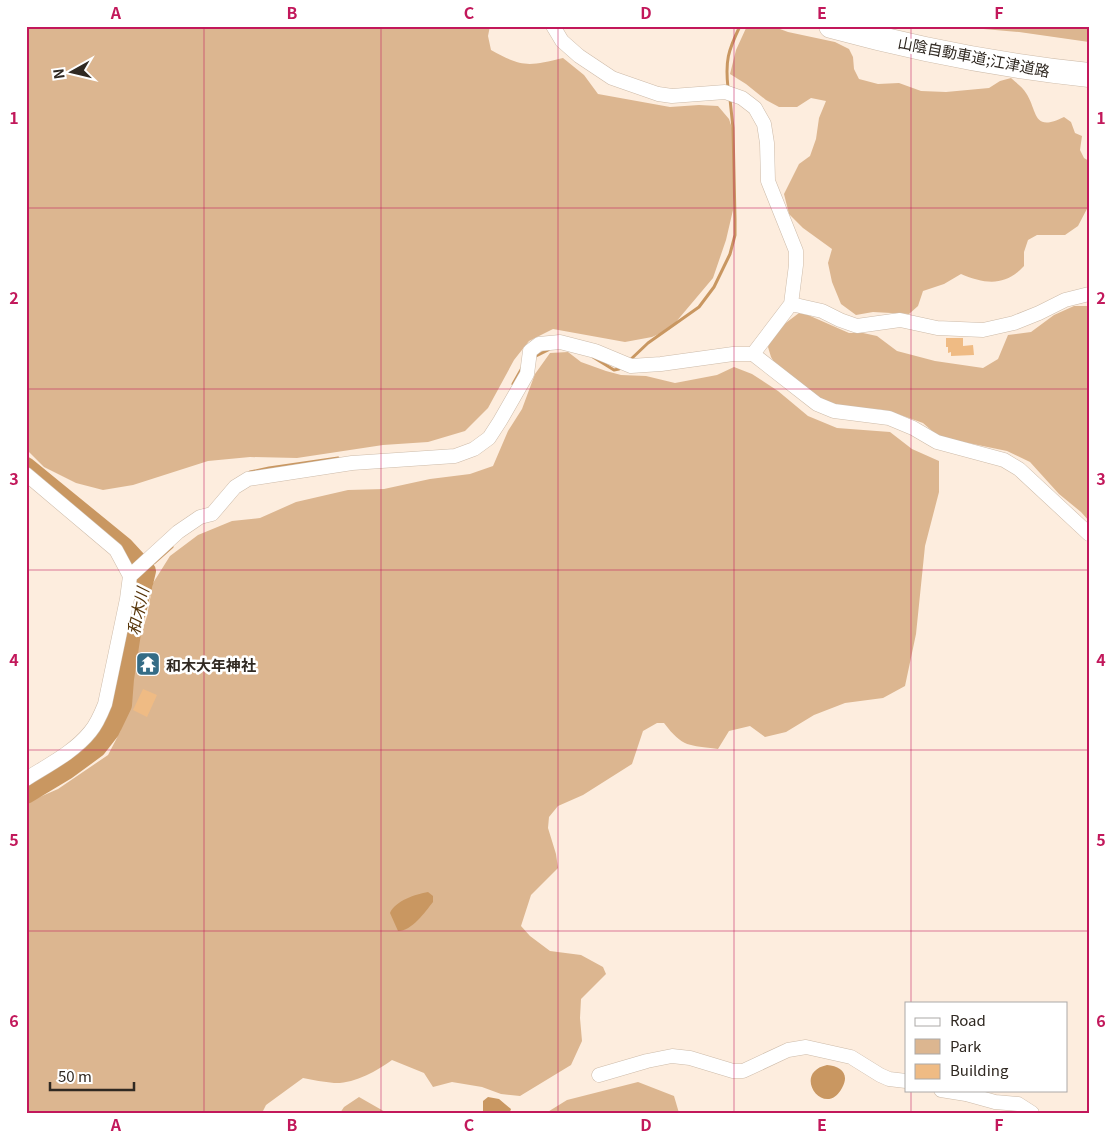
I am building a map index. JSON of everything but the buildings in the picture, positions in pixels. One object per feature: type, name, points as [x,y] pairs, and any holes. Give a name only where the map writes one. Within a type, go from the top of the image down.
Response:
[{"type":"highway","name":"山陰自動車道;江津道路","points":[[838,28],[930,50],[1040,70],[1089,75]]},
{"type":"street","points":[[553,26],[562,41],[579,56],[612,78],[658,94],[672,96],[729,93],[742,98],[755,108],[764,124],[767,143],[768,181],[796,251],[796,265],[791,304],[753,354]]},
{"type":"street","points":[[791,304],[822,311],[857,326],[900,320],[937,328],[982,330],[1014,323],[1066,300],[1089,294]]},
{"type":"street","points":[[26,778],[78,745],[91,731],[105,704],[132,574],[178,532],[206,516],[235,487],[248,478],[352,463],[455,456],[474,449],[489,438],[500,421],[527,374],[530,351],[538,344],[560,342],[595,351],[626,364],[661,364],[733,354],[753,354],[817,404],[834,411],[889,418],[913,428],[936,442],[1004,460],[1019,469],[1089,534]]},
{"type":"street","points":[[26,474],[116,550],[132,574]]},
{"type":"street","points":[[599,1075],[646,1061],[672,1056],[690,1058],[733,1071],[743,1070],[778,1054],[806,1048],[851,1057],[889,1079],[905,1081]]},
{"type":"street","points":[[954,1092],[995,1102],[1018,1104],[1032,1113]]},
{"type":"green space","points":[[26,26],[490,26],[488,36],[491,50],[511,60],[526,64],[542,63],[563,58],[584,75],[598,94],[670,107],[718,106],[729,119],[733,131],[733,210],[726,240],[713,278],[670,329],[652,337],[625,342],[553,329],[529,341],[514,360],[488,408],[465,431],[428,442],[383,445],[297,458],[250,457],[208,461],[133,485],[103,490],[76,483],[44,467],[26,449]]},
{"type":"green space","points":[[747,26],[772,26],[788,32],[835,42],[849,49],[853,57],[854,69],[859,79],[878,84],[899,83],[921,91],[946,92],[989,88],[1000,81],[1011,78],[1025,91],[1035,113],[1041,121],[1046,123],[1064,117],[1071,122],[1075,133],[1082,136],[1080,150],[1084,158],[1089,161],[1089,205],[1078,226],[1065,235],[1037,235],[1028,240],[1024,252],[1024,266],[1010,278],[994,282],[978,280],[961,274],[944,284],[923,291],[918,306],[909,314],[873,312],[856,315],[841,304],[832,282],[828,263],[832,249],[803,228],[789,214],[784,194],[799,164],[810,156],[816,139],[819,118],[826,101],[811,98],[797,107],[779,107],[730,74],[736,50]]},
{"type":"green space","points":[[949,26],[1089,26],[1089,42],[1019,32]]},
{"type":"green space","points":[[1074,306],[1089,306],[1089,521],[1059,494],[1030,462],[1007,451],[939,437],[923,423],[889,411],[845,408],[821,400],[778,369],[768,347],[770,340],[783,325],[799,313],[849,333],[877,336],[897,351],[935,361],[983,368],[998,359],[1008,335],[1031,332],[1054,315]]},
{"type":"green space","points":[[568,352],[581,362],[606,371],[621,375],[646,376],[675,383],[717,375],[734,367],[752,374],[778,391],[808,416],[837,428],[890,432],[912,449],[939,461],[939,492],[925,546],[916,634],[905,686],[883,698],[845,703],[814,715],[786,732],[765,737],[750,726],[729,731],[718,749],[687,744],[676,737],[664,723],[657,723],[643,731],[632,764],[583,795],[558,806],[549,817],[548,828],[558,868],[531,895],[521,926],[530,936],[550,951],[581,955],[603,967],[606,974],[581,999],[582,1041],[571,1065],[520,1096],[501,1094],[482,1087],[452,1082],[433,1087],[424,1073],[392,1060],[357,1079],[342,1083],[303,1078],[266,1105],[262,1113],[26,1113],[26,803],[58,789],[108,755],[120,732],[128,708],[135,652],[147,616],[153,583],[170,556],[198,535],[232,521],[260,518],[296,502],[348,490],[384,489],[430,479],[470,474],[493,466],[508,431],[522,409],[535,374],[550,353]]},
{"type":"green space","points":[[638,1082],[674,1096],[679,1113],[546,1113],[567,1100]]},
{"type":"green space","points":[[359,1097],[387,1113],[340,1113],[344,1107]]},
{"type":"shaded area","points":[[428,892],[433,896],[433,902],[413,924],[408,928],[398,931],[390,913],[396,905],[418,894]]},
{"type":"shaded area","points":[[827,1065],[840,1069],[845,1079],[842,1088],[835,1097],[827,1099],[820,1097],[814,1092],[811,1076],[816,1070]]},
{"type":"shaded area","points":[[488,1097],[499,1099],[511,1109],[510,1112],[483,1112],[483,1101]]},
{"type":"waterway","points":[[728,88],[728,56],[740,26]]},
{"type":"waterway","points":[[629,361],[648,343],[699,307],[714,287],[730,254],[735,235],[733,128],[730,99]]},
{"type":"waterway","points":[[534,357],[548,350]]},
{"type":"waterway","points":[[593,357],[614,370],[622,366]]},
{"type":"waterway","points":[[513,384],[522,368]]},
{"type":"waterway","points":[[250,472],[338,458]]},
{"type":"waterway","name":"和木川","points":[[26,467],[124,547],[146,571],[131,633],[122,705],[110,730],[96,748],[66,770],[26,794]]},
{"type":"waterway","points":[[154,563],[172,547]]},
{"type":"place","name":"和木大年神社","points":[[148,664]]}]
